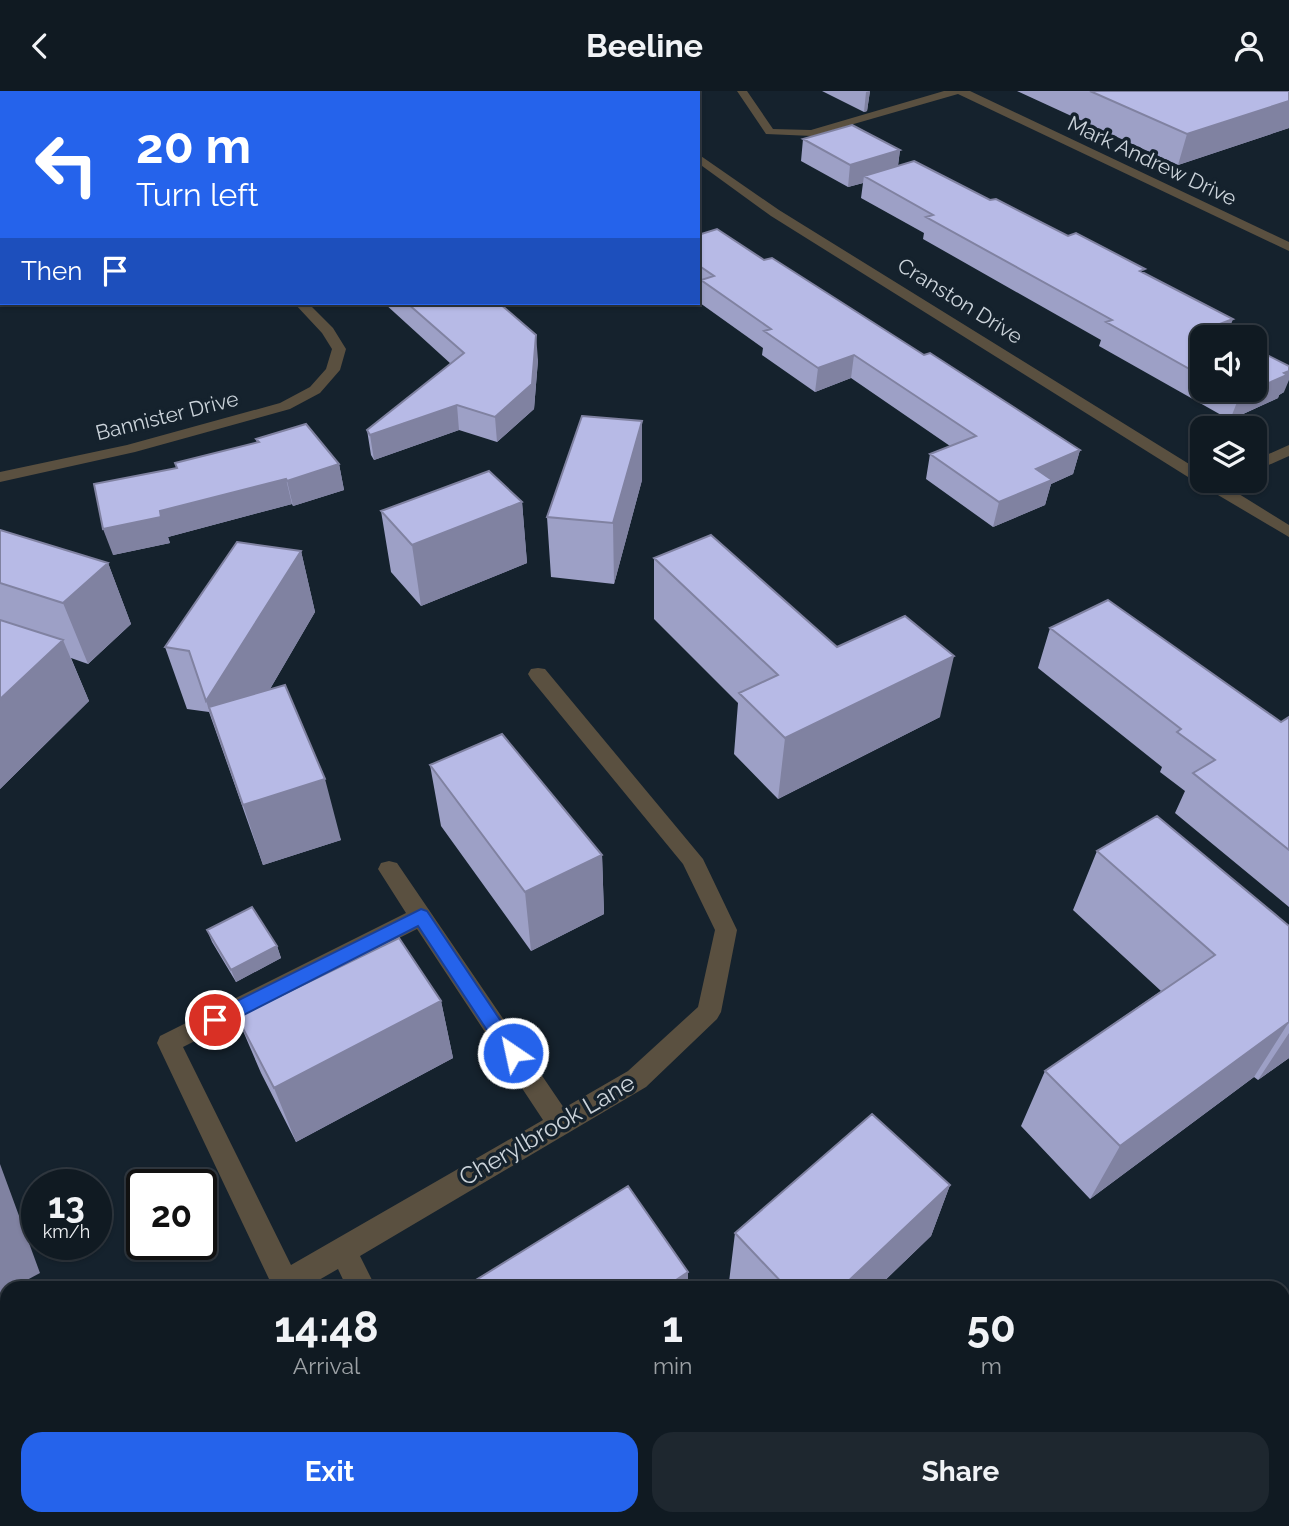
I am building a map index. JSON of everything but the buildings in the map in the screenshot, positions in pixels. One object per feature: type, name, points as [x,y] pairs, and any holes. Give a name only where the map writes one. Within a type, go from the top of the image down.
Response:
[{"type":"street","name":"Mark Andrew Drive","points":[[742,91],[769,132],[812,133],[959,91],[1289,247]]},
{"type":"street","name":"Cranston Drive","points":[[700,159],[775,213],[1190,469]]},
{"type":"street","name":"Bannister Drive","points":[[0,477],[129,449],[285,406],[315,390],[333,370],[339,349],[328,331],[303,305]]},
{"type":"street","points":[[1267,460],[1289,450]]},
{"type":"street","name":"Cranston Drive","points":[[1228,493],[1289,532]]},
{"type":"street","name":"Cherylbrook Lane","points":[[291,1281],[559,1122],[637,1079],[709,1012],[726,930],[692,859],[538,674]]},
{"type":"street","points":[[389,869],[559,1122]]},
{"type":"street","points":[[280,1281],[169,1043],[421,916]]},
{"type":"street","points":[[342,1251],[358,1281]]},
{"type":"route","points":[[215,1020],[421,916],[513,1053]]}]
